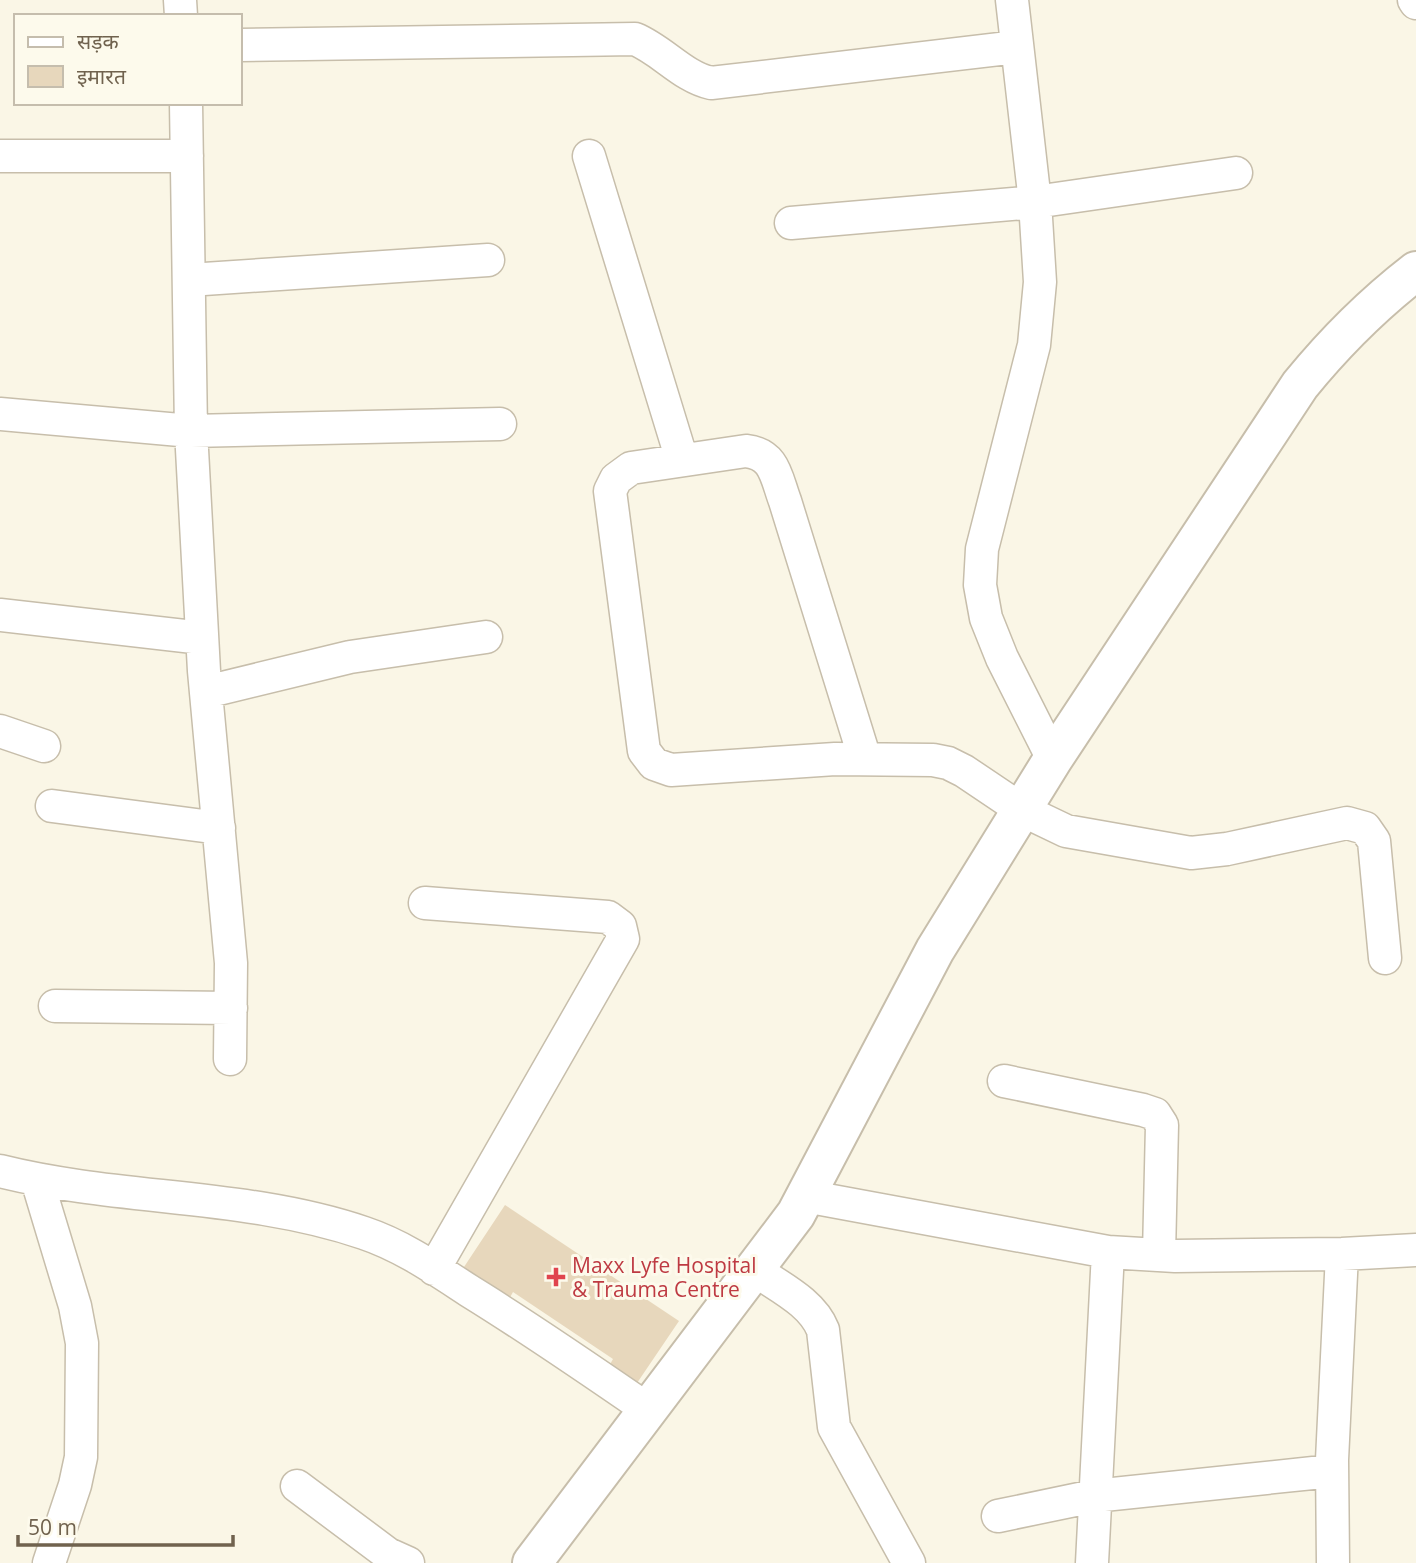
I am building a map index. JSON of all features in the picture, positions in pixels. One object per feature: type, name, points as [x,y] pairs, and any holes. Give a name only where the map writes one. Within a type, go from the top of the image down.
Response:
[{"type":"street","points":[[1012,0],[1035,202],[1040,282],[1034,345],[982,549],[979,584],[986,618],[1002,658],[1053,759]]},
{"type":"street","points":[[242,45],[635,39],[650,45],[699,81],[711,83],[1017,47]]},
{"type":"street","points":[[186,105],[191,431],[206,692],[231,963],[230,1059]]},
{"type":"street","points":[[0,156],[187,156]]},
{"type":"street","points":[[589,156],[682,460]]},
{"type":"street","points":[[791,223],[1035,202],[1236,173]]},
{"type":"street","points":[[189,280],[488,260]]},
{"type":"street","points":[[532,1563],[796,1214],[935,950],[1053,759],[1300,384],[1333,345],[1383,297],[1416,271]]},
{"type":"street","points":[[0,414],[191,431],[500,424]]},
{"type":"street","points":[[865,759],[785,501],[769,460],[758,452],[746,451],[631,468],[616,478],[610,491],[644,751],[654,764],[671,770],[835,759],[933,760],[948,763],[964,771],[1022,810],[1066,831],[1191,853],[1227,849],[1347,823],[1365,828],[1374,841],[1385,958]]},
{"type":"street","points":[[0,615],[202,638]]},
{"type":"street","points":[[206,692],[350,657],[486,637]]},
{"type":"street","points":[[0,731],[44,746]]},
{"type":"street","points":[[52,806],[219,828]]},
{"type":"street","points":[[425,903],[608,917],[620,926],[623,939],[434,1269]]},
{"type":"street","points":[[55,1006],[231,1008]]},
{"type":"street","points":[[1004,1081],[1155,1114],[1162,1125],[1158,1255]]},
{"type":"street","points":[[0,1171],[37,1180],[224,1201],[323,1221],[367,1234],[434,1269],[546,1339],[647,1409]]},
{"type":"street","points":[[37,1180],[75,1306],[82,1343],[81,1457],[75,1485],[49,1563]]},
{"type":"street","points":[[805,1196],[1108,1252],[1158,1255],[1342,1254],[1416,1250]]},
{"type":"street","points":[[1092,1563],[1108,1252]]},
{"type":"street","points":[[1333,1563],[1332,1471],[1342,1254]]},
{"type":"street","points":[[755,1270],[818,1318],[823,1330],[834,1427],[909,1563]]},
{"type":"street","points":[[998,1516],[1094,1496],[1332,1471]]},
{"type":"street","points":[[297,1486],[388,1553],[408,1563]]},
{"type":"building","points":[[505,1205],[679,1321],[635,1386],[608,1368],[613,1359],[513,1292],[508,1301],[462,1270]]},
{"type":"place","name":"Maxx Lyfe Hospital & Trauma Centre","points":[[556,1277]]}]
